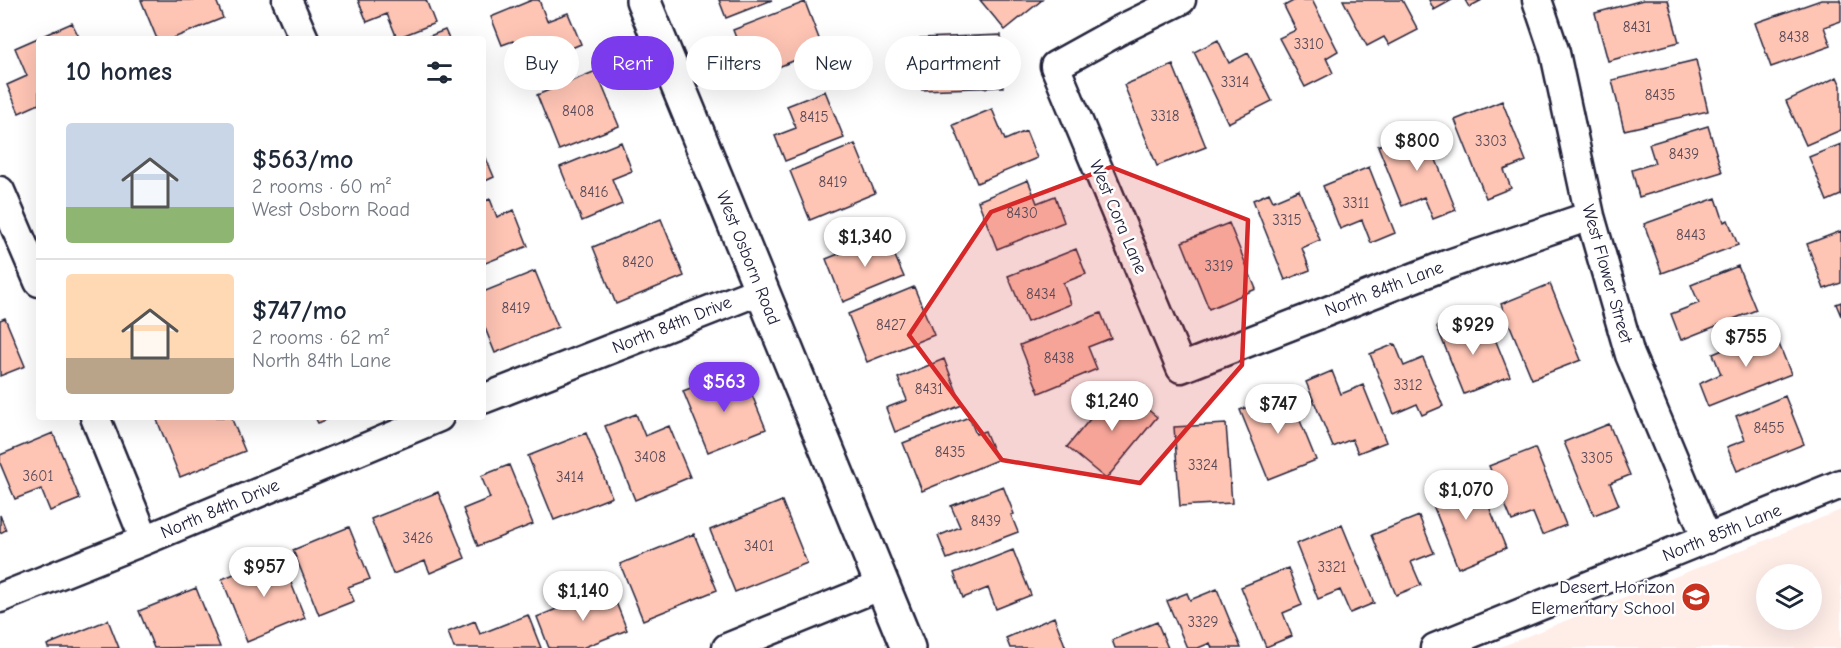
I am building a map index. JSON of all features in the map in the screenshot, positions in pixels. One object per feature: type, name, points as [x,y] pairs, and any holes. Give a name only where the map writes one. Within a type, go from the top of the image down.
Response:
[{"type":"street","points":[[287,0],[302,36]]},
{"type":"street","name":"West Osborn Road","points":[[642,0],[908,648]]},
{"type":"street","name":"West Cora Lane","points":[[1180,0],[1055,66],[1181,369]]},
{"type":"street","name":"West Flower Street","points":[[1537,0],[1554,53],[1590,216],[1630,355],[1707,539]]},
{"type":"street","points":[[0,191],[9,235],[36,277]]},
{"type":"street","name":"North 84th Lane","points":[[1181,369],[1449,264],[1590,216]]},
{"type":"street","name":"North 84th Drive","points":[[486,398],[761,290]]},
{"type":"street","points":[[95,420],[145,540]]},
{"type":"street","name":"North 84th Drive","points":[[0,598],[432,420]]},
{"type":"street","name":"North 85th Lane","points":[[1435,648],[1841,484]]},
{"type":"street","points":[[727,648],[882,585]]},
{"type":"highlighted area","points":[[1111,167],[1248,220],[1242,365],[1140,483],[1002,460],[909,335],[991,212]]},
{"type":"shaded area","name":"Desert Horizon Elementary School","points":[[1841,510],[1841,648],[1498,648]]},
{"type":"building","points":[[141,0],[216,0],[223,18],[178,36],[156,36]]},
{"type":"building","points":[[358,0],[426,0],[435,23],[402,36],[396,36],[387,14],[367,22]]},
{"type":"building","points":[[532,0],[539,0],[547,21],[568,13],[578,36],[504,36],[502,45],[491,17]]},
{"type":"building","points":[[719,0],[772,0],[726,18]]},
{"type":"building","points":[[980,0],[1042,0],[1005,30]]},
{"type":"building","points":[[1295,0],[1312,0],[1338,51],[1326,58],[1333,73],[1305,87],[1279,38],[1296,30],[1284,6]]},
{"type":"building","points":[[1343,0],[1402,0],[1418,30],[1389,45],[1384,37],[1367,46]]},
{"type":"building","points":[[1429,0],[1452,0],[1434,10]]},
{"type":"building","points":[[1465,0],[1482,0],[1469,7]]},
{"type":"building","points":[[1643,0],[1668,0],[1679,42],[1608,61],[1595,13]]},
{"type":"building","points":[[1821,0],[1840,0],[1841,3],[1841,21],[1824,27],[1831,46],[1771,67],[1755,23]]},
{"type":"building","points":[[805,2],[818,36],[794,36],[794,61],[782,66],[782,36],[735,36],[733,30]]},
{"type":"building","points":[[72,23],[78,36],[42,36]]},
{"type":"building","points":[[445,30],[448,36],[430,36]]},
{"type":"building","points":[[36,39],[36,105],[19,113],[7,85],[27,76],[15,48]]},
{"type":"building","points":[[1218,40],[1229,63],[1248,53],[1272,101],[1228,123],[1194,52]]},
{"type":"building","points":[[1696,60],[1708,111],[1624,130],[1612,80]]},
{"type":"building","points":[[1173,65],[1206,147],[1157,166],[1124,85]]},
{"type":"building","points":[[591,73],[591,90],[604,90],[619,126],[559,150],[537,95],[549,90],[579,90],[579,78]]},
{"type":"building","points":[[1837,77],[1841,86],[1841,130],[1806,145],[1786,101]]},
{"type":"building","points":[[825,91],[844,138],[785,161],[775,136],[796,128],[787,106]]},
{"type":"building","points":[[1502,101],[1526,161],[1504,170],[1511,188],[1486,198],[1455,120]]},
{"type":"building","points":[[992,109],[1005,140],[1026,131],[1037,158],[977,183],[953,125]]},
{"type":"building","points":[[1708,126],[1722,172],[1639,197],[1632,170],[1655,163],[1649,144]]},
{"type":"building","points":[[1423,127],[1456,210],[1433,219],[1424,197],[1402,206],[1378,146]]},
{"type":"building","points":[[621,142],[632,171],[612,179],[622,204],[582,221],[560,167]]},
{"type":"building","points":[[855,144],[875,193],[810,220],[790,171]]},
{"type":"building","points":[[1841,144],[1841,195],[1827,201],[1809,157]]},
{"type":"building","points":[[486,158],[494,177],[486,181]]},
{"type":"building","points":[[1369,167],[1395,233],[1371,243],[1362,220],[1340,229],[1323,186]]},
{"type":"building","points":[[1028,180],[1037,203],[1055,196],[1064,222],[997,249],[978,201]]},
{"type":"building","points":[[1299,190],[1320,240],[1302,248],[1310,270],[1285,280],[1253,200],[1269,193],[1273,201]]},
{"type":"building","points":[[1716,198],[1724,222],[1728,220],[1738,245],[1662,273],[1644,224]]},
{"type":"building","points":[[490,199],[497,217],[514,210],[528,246],[486,263],[486,201]]},
{"type":"building","points":[[661,219],[684,276],[616,304],[593,247]]},
{"type":"building","points":[[1229,223],[1256,289],[1209,309],[1182,242]]},
{"type":"building","points":[[1841,231],[1841,283],[1824,289],[1807,244]]},
{"type":"building","points":[[886,235],[904,277],[843,302],[826,259]]},
{"type":"building","points":[[1076,249],[1086,274],[1063,283],[1071,304],[1027,322],[1008,276]]},
{"type":"building","points":[[1738,266],[1756,310],[1681,340],[1671,314],[1699,303],[1691,285]]},
{"type":"building","points":[[535,271],[558,327],[495,353],[486,330],[486,291]]},
{"type":"building","points":[[1550,284],[1581,360],[1532,379],[1501,304]]},
{"type":"building","points":[[914,287],[934,335],[867,362],[848,314]]},
{"type":"building","points":[[1841,302],[1841,316],[1836,304]]},
{"type":"building","points":[[1101,313],[1111,338],[1088,347],[1097,369],[1039,393],[1020,345]]},
{"type":"building","points":[[1462,317],[1470,338],[1491,329],[1510,376],[1464,394],[1437,327]]},
{"type":"building","points":[[5,318],[25,366],[0,376],[0,320]]},
{"type":"building","points":[[1773,329],[1791,374],[1708,407],[1699,384],[1721,374],[1713,354]]},
{"type":"building","points":[[1395,344],[1404,366],[1423,358],[1443,406],[1422,415],[1417,404],[1394,414],[1370,354]]},
{"type":"building","points":[[944,359],[962,405],[895,432],[886,408],[907,400],[898,378]]},
{"type":"building","points":[[1332,371],[1341,394],[1363,385],[1386,442],[1358,453],[1352,439],[1333,447],[1306,382]]},
{"type":"building","points":[[722,376],[728,390],[747,383],[766,429],[708,452],[683,391]]},
{"type":"building","points":[[1118,385],[1157,417],[1106,479],[1067,447]]},
{"type":"building","points":[[1288,391],[1316,460],[1268,479],[1240,410]]},
{"type":"building","points":[[1785,396],[1804,444],[1737,471],[1727,447],[1745,440],[1736,416]]},
{"type":"building","points":[[636,414],[645,436],[669,426],[690,477],[635,500],[605,426]]},
{"type":"building","points":[[969,417],[976,434],[985,431],[997,460],[922,491],[903,443]]},
{"type":"building","points":[[157,420],[232,420],[245,451],[180,477]]},
{"type":"building","points":[[1226,424],[1232,503],[1180,506],[1174,427]]},
{"type":"building","points":[[1609,424],[1630,475],[1610,483],[1619,505],[1594,515],[1564,442]]},
{"type":"building","points":[[53,433],[80,499],[50,511],[41,489],[15,499],[0,463],[0,455]]},
{"type":"building","points":[[586,433],[612,497],[554,520],[528,456]]},
{"type":"building","points":[[1535,448],[1566,525],[1542,535],[1533,513],[1512,521],[1489,466]]},
{"type":"building","points":[[509,465],[533,524],[478,546],[463,509],[490,498],[481,476]]},
{"type":"building","points":[[1459,477],[1464,488],[1479,482],[1506,548],[1458,568],[1427,490]]},
{"type":"building","points":[[1003,486],[1018,532],[947,559],[938,536],[960,527],[951,506]]},
{"type":"building","points":[[438,492],[465,558],[430,573],[425,561],[393,574],[371,519]]},
{"type":"building","points":[[782,501],[807,563],[735,592],[710,530]]},
{"type":"building","points":[[0,515],[6,530],[0,533]]},
{"type":"building","points":[[1419,516],[1434,553],[1411,562],[1421,585],[1396,595],[1372,535]]},
{"type":"building","points":[[1342,525],[1374,603],[1350,613],[1340,590],[1318,599],[1296,544]]},
{"type":"building","points":[[349,527],[370,579],[348,587],[354,601],[319,615],[293,550]]},
{"type":"building","points":[[694,534],[717,590],[643,620],[620,564]]},
{"type":"building","points":[[1013,550],[1031,595],[996,609],[988,588],[963,598],[954,573]]},
{"type":"building","points":[[280,555],[305,618],[247,642],[222,579]]},
{"type":"building","points":[[1288,568],[1302,605],[1283,613],[1292,636],[1266,647],[1241,587]]},
{"type":"building","points":[[610,587],[627,630],[582,648],[549,648],[537,617]]},
{"type":"building","points":[[196,588],[220,647],[154,648],[139,611]]},
{"type":"building","points":[[1217,589],[1241,648],[1212,648],[1210,643],[1198,648],[1187,648],[1167,601],[1187,593],[1190,600]]},
{"type":"building","points":[[528,615],[541,648],[454,648],[448,632],[475,621],[480,634]]},
{"type":"building","points":[[1054,617],[1066,648],[1010,648],[1006,638]]},
{"type":"building","points":[[108,620],[119,648],[48,648],[47,645]]},
{"type":"building","points":[[1157,622],[1168,648],[1115,648],[1112,640]]},
{"type":"place","name":"Desert Horizon Elementary School","points":[[1696,597]]}]
